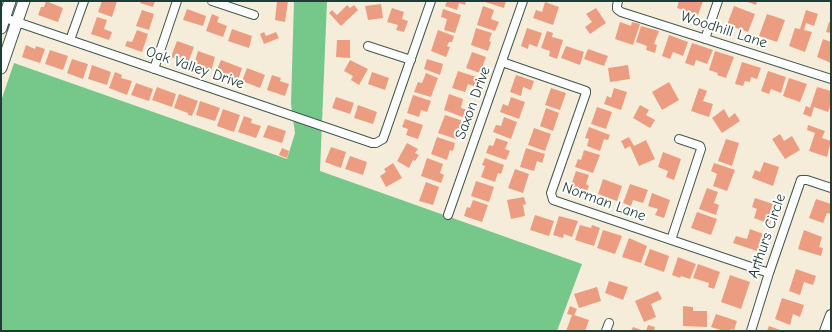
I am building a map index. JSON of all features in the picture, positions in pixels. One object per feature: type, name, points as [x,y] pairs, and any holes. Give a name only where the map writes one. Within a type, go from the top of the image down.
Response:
[{"type":"main road","points":[[3,23],[10,1]]},
{"type":"main road","points":[[1,68],[24,1]]},
{"type":"street","points":[[70,40],[84,1]]},
{"type":"street","points":[[154,69],[177,1]]},
{"type":"street","points":[[212,1],[254,15]]},
{"type":"street","points":[[368,46],[411,60],[431,1]]},
{"type":"street","name":"Saxon Drive","points":[[448,214],[523,1]]},
{"type":"street","name":"Woodhill Lane","points":[[618,1],[617,6],[621,12],[831,79]]},
{"type":"street","points":[[705,39],[718,1]]},
{"type":"street","name":"Oak Valley Drive","points":[[3,23],[17,22],[372,143],[376,143],[383,139],[411,60]]},
{"type":"street","name":"Norman Lane","points":[[502,62],[586,91],[551,193],[553,200],[769,273]]},
{"type":"street","points":[[671,240],[701,149],[700,146],[679,139]]},
{"type":"street","name":"Arthurs Circle","points":[[751,331],[801,180],[807,180],[831,188]]},
{"type":"street","points":[[825,331],[831,315]]},
{"type":"green space","points":[[294,1],[327,1],[320,171],[582,264],[557,331],[1,331],[1,101],[14,63],[287,159],[295,133],[291,104]]},
{"type":"building","points":[[46,1],[63,8],[58,22],[38,15],[41,7],[44,7]]},
{"type":"building","points":[[102,1],[117,1],[112,17],[98,12]]},
{"type":"building","points":[[141,1],[155,1],[153,7],[140,3]]},
{"type":"building","points":[[277,1],[288,1],[285,22],[275,20]]},
{"type":"building","points":[[447,1],[466,1],[465,5],[459,3],[457,10],[445,6]]},
{"type":"building","points":[[482,1],[506,1],[504,8]]},
{"type":"building","points":[[679,1],[703,1],[698,15],[677,8]]},
{"type":"building","points":[[745,1],[757,1],[756,5]]},
{"type":"building","points":[[545,2],[559,7],[553,25],[533,18],[536,10],[542,12]]},
{"type":"building","points":[[381,4],[383,18],[368,20],[365,6]]},
{"type":"building","points":[[347,5],[350,8],[354,5],[358,10],[341,26],[329,13],[332,10],[337,15]]},
{"type":"building","points":[[483,6],[494,10],[491,19],[499,22],[495,31],[477,25]]},
{"type":"building","points":[[734,6],[755,14],[748,32],[727,25]]},
{"type":"building","points":[[392,8],[404,12],[402,19],[408,21],[404,32],[396,30],[398,25],[387,22]]},
{"type":"building","points":[[596,8],[606,23],[590,34],[585,27],[592,22],[586,14]]},
{"type":"building","points":[[187,9],[206,16],[203,26],[183,20]]},
{"type":"building","points":[[443,9],[461,15],[455,33],[444,30],[447,19],[441,17]]},
{"type":"building","points":[[142,10],[154,14],[149,30],[136,26]]},
{"type":"building","points":[[806,10],[818,14],[814,26],[806,23],[804,30],[812,32],[805,52],[789,46],[795,28],[800,29]]},
{"type":"building","points":[[212,14],[219,17],[217,22],[227,26],[223,37],[206,31]]},
{"type":"building","points":[[767,14],[785,20],[777,42],[759,36]]},
{"type":"building","points":[[97,17],[107,20],[104,29],[112,32],[109,40],[91,34]]},
{"type":"building","points":[[620,22],[631,26],[632,22],[640,24],[633,45],[615,39]]},
{"type":"building","points":[[829,22],[831,22],[831,33],[826,32]]},
{"type":"building","points":[[641,26],[659,31],[654,44],[657,45],[655,53],[646,50],[647,46],[636,42]]},
{"type":"building","points":[[476,28],[492,33],[488,51],[471,45]]},
{"type":"building","points":[[527,28],[542,33],[537,47],[529,44],[528,49],[521,46]]},
{"type":"building","points":[[232,29],[252,36],[249,48],[228,41]]},
{"type":"building","points":[[137,30],[148,34],[142,52],[125,46],[127,41],[132,42]]},
{"type":"building","points":[[438,30],[454,36],[452,42],[449,42],[447,46],[450,47],[446,57],[431,51]]},
{"type":"building","points":[[547,31],[553,33],[552,37],[563,40],[557,59],[549,56],[550,51],[541,48]]},
{"type":"building","points":[[264,32],[266,36],[276,32],[279,38],[264,44],[260,34]]},
{"type":"building","points":[[669,35],[688,42],[683,56],[673,52],[670,59],[662,56]]},
{"type":"building","points":[[823,39],[831,42],[831,63],[817,57]]},
{"type":"building","points":[[337,40],[350,40],[350,58],[336,57]]},
{"type":"building","points":[[177,41],[194,47],[188,63],[171,57]]},
{"type":"building","points":[[692,43],[713,50],[707,64],[696,60],[694,66],[685,63]]},
{"type":"building","points":[[26,45],[35,49],[36,46],[45,49],[40,63],[22,57]]},
{"type":"building","points":[[566,46],[584,52],[580,65],[561,58]]},
{"type":"building","points":[[588,49],[608,56],[604,66],[584,59]]},
{"type":"building","points":[[50,50],[68,56],[63,70],[45,64]]},
{"type":"building","points":[[198,51],[215,57],[211,71],[194,65]]},
{"type":"building","points":[[715,51],[734,57],[726,78],[709,70]]},
{"type":"building","points":[[472,52],[486,57],[480,73],[466,68]]},
{"type":"building","points":[[72,59],[88,64],[83,79],[67,73]]},
{"type":"building","points":[[427,59],[443,64],[440,75],[424,69]]},
{"type":"building","points":[[221,60],[242,68],[238,80],[216,72]]},
{"type":"building","points":[[350,60],[368,69],[359,85],[351,80],[353,76],[344,71]]},
{"type":"building","points":[[742,62],[761,68],[757,79],[751,77],[750,82],[745,81],[743,86],[735,84]]},
{"type":"building","points":[[92,65],[111,72],[107,85],[88,79]]},
{"type":"building","points":[[628,65],[630,79],[610,82],[608,68]]},
{"type":"building","points":[[247,68],[265,75],[260,88],[242,81]]},
{"type":"building","points":[[458,71],[479,78],[476,87],[468,84],[465,92],[452,88]]},
{"type":"building","points":[[768,71],[786,77],[781,93],[771,89],[769,94],[761,91]]},
{"type":"building","points":[[115,72],[122,75],[121,78],[132,81],[127,95],[109,88]]},
{"type":"building","points":[[372,72],[389,78],[385,90],[368,84]]},
{"type":"building","points":[[426,73],[438,78],[431,97],[414,92],[418,82],[422,83]]},
{"type":"building","points":[[272,75],[281,78],[280,81],[289,84],[285,96],[267,90]]},
{"type":"building","points":[[516,75],[534,81],[531,90],[523,87],[521,96],[510,92]]},
{"type":"building","points":[[789,78],[807,84],[800,102],[783,96]]},
{"type":"building","points":[[669,82],[679,100],[662,110],[652,92]]},
{"type":"building","points":[[136,83],[153,89],[149,101],[131,95]]},
{"type":"building","points":[[157,87],[176,94],[172,107],[152,100]]},
{"type":"building","points":[[817,87],[831,91],[831,104],[828,112],[814,107],[811,117],[803,114],[806,106],[810,108]]},
{"type":"building","points":[[551,88],[566,93],[560,110],[545,105]]},
{"type":"building","points":[[614,88],[627,92],[621,110],[604,104],[607,96],[611,98]]},
{"type":"building","points":[[699,88],[707,91],[703,101],[713,104],[709,117],[691,111]]},
{"type":"building","points":[[179,94],[198,101],[192,116],[174,108]]},
{"type":"building","points":[[449,94],[463,99],[461,108],[467,110],[465,118],[444,110]]},
{"type":"building","points":[[413,95],[431,101],[427,112],[421,110],[419,117],[407,113]]},
{"type":"building","points":[[336,97],[354,103],[350,114],[332,108]]},
{"type":"building","points":[[511,97],[525,102],[519,119],[500,112],[503,104],[508,106]]},
{"type":"building","points":[[200,101],[220,108],[215,121],[196,115]]},
{"type":"building","points":[[358,105],[377,112],[373,124],[354,118]]},
{"type":"building","points":[[640,105],[649,110],[646,115],[655,120],[650,128],[633,118]]},
{"type":"building","points":[[597,107],[612,112],[606,129],[591,124]]},
{"type":"building","points":[[546,108],[559,113],[553,131],[540,126]]},
{"type":"building","points":[[223,109],[240,115],[234,132],[217,126]]},
{"type":"building","points":[[724,109],[729,118],[735,113],[740,121],[722,133],[712,118]]},
{"type":"building","points":[[445,115],[463,121],[456,139],[438,133]]},
{"type":"building","points":[[244,116],[252,119],[251,123],[261,126],[256,138],[238,132]]},
{"type":"building","points":[[504,117],[517,122],[511,139],[493,132],[496,125],[501,126]]},
{"type":"building","points":[[405,119],[423,125],[418,139],[406,135],[408,129],[402,127]]},
{"type":"building","points":[[268,125],[286,131],[282,143],[263,137]]},
{"type":"building","points":[[808,125],[825,131],[822,138],[831,141],[827,157],[809,151],[815,133],[807,130]]},
{"type":"building","points":[[589,127],[610,135],[608,140],[604,139],[600,151],[587,146],[589,139],[585,138]]},
{"type":"building","points":[[534,128],[551,134],[545,151],[528,145]]},
{"type":"building","points":[[780,134],[784,141],[792,136],[800,150],[785,159],[772,139]]},
{"type":"building","points":[[437,137],[455,143],[453,151],[450,150],[447,160],[431,154]]},
{"type":"building","points":[[629,137],[634,146],[646,140],[655,159],[639,166],[630,146],[625,149],[621,141]]},
{"type":"building","points":[[496,138],[508,142],[505,149],[510,151],[506,160],[486,153],[489,145],[493,146]]},
{"type":"building","points":[[726,139],[739,143],[732,166],[718,161]]},
{"type":"building","points":[[407,143],[418,149],[415,153],[419,155],[415,161],[413,160],[409,168],[397,161]]},
{"type":"building","points":[[331,147],[346,152],[341,168],[325,162]]},
{"type":"building","points":[[282,148],[289,151],[287,158],[279,155]]},
{"type":"building","points":[[526,148],[545,154],[542,163],[537,161],[534,171],[520,167]]},
{"type":"building","points":[[584,150],[600,155],[593,173],[575,167],[578,159],[581,160]]},
{"type":"building","points":[[663,152],[681,159],[674,180],[666,177],[668,171],[658,167]]},
{"type":"building","points":[[350,156],[367,162],[363,175],[345,169]]},
{"type":"building","points":[[427,158],[443,164],[440,173],[444,175],[441,183],[421,176]]},
{"type":"building","points":[[485,158],[504,165],[501,174],[498,173],[495,182],[481,177],[485,166],[482,165]]},
{"type":"building","points":[[764,162],[779,167],[773,186],[752,178],[755,170],[760,172]]},
{"type":"building","points":[[393,163],[402,178],[386,187],[380,176],[386,172],[384,169]]},
{"type":"building","points":[[714,163],[735,170],[727,191],[713,186],[717,174],[711,171]]},
{"type":"building","points":[[515,169],[529,174],[523,193],[508,188]]},
{"type":"building","points":[[576,171],[589,175],[586,184],[589,186],[586,193],[570,188]]},
{"type":"building","points":[[603,179],[622,186],[617,201],[598,194]]},
{"type":"building","points":[[476,181],[494,187],[489,202],[471,196]]},
{"type":"building","points":[[426,182],[439,187],[433,205],[419,201]]},
{"type":"building","points":[[630,184],[648,190],[643,203],[633,200],[631,206],[623,203]]},
{"type":"building","points":[[707,188],[718,192],[714,203],[719,205],[716,215],[699,209]]},
{"type":"building","points":[[652,193],[670,200],[664,218],[655,215],[658,209],[648,206]]},
{"type":"building","points":[[524,197],[526,204],[523,205],[525,216],[511,219],[507,200]]},
{"type":"building","points":[[755,198],[776,205],[770,224],[754,218],[757,209],[752,207]]},
{"type":"building","points":[[816,199],[831,204],[831,214],[827,213],[823,223],[809,218]]},
{"type":"building","points":[[473,200],[488,205],[482,222],[464,216],[467,207],[470,208]]},
{"type":"building","points":[[697,212],[717,219],[711,235],[691,228]]},
{"type":"building","points":[[535,215],[554,221],[549,236],[530,230]]},
{"type":"building","points":[[559,216],[578,221],[572,237],[564,234],[563,238],[553,235]]},
{"type":"building","points":[[580,225],[591,228],[592,225],[600,228],[594,246],[575,240]]},
{"type":"building","points":[[750,229],[766,235],[760,252],[733,243],[736,236],[747,239]]},
{"type":"building","points":[[603,230],[622,236],[615,254],[597,248]]},
{"type":"building","points":[[804,230],[822,237],[819,247],[823,248],[821,256],[798,249]]},
{"type":"building","points":[[629,238],[647,246],[641,263],[622,257]]},
{"type":"building","points":[[650,249],[669,256],[664,272],[644,265]]},
{"type":"building","points":[[678,257],[696,264],[690,279],[672,275]]},
{"type":"building","points":[[698,264],[720,272],[714,289],[708,287],[709,283],[693,278]]},
{"type":"building","points":[[796,269],[816,276],[813,285],[804,282],[800,295],[789,291]]},
{"type":"building","points":[[730,275],[750,282],[741,309],[721,302]]},
{"type":"building","points":[[609,281],[628,287],[623,300],[605,293]]},
{"type":"building","points":[[597,287],[601,301],[579,308],[574,294]]},
{"type":"building","points":[[658,291],[662,299],[651,304],[656,317],[644,322],[635,301]]},
{"type":"building","points":[[782,298],[804,305],[800,317],[793,314],[790,325],[775,319]]},
{"type":"building","points":[[570,306],[577,309],[574,315],[589,320],[585,331],[566,331],[572,315],[567,314]]},
{"type":"building","points":[[683,306],[693,307],[693,311],[707,311],[707,327],[683,326]]},
{"type":"building","points":[[716,314],[737,321],[734,330],[731,329],[730,331],[724,331],[711,327]]},
{"type":"building","points":[[648,325],[655,327],[654,331],[646,331]]},
{"type":"building","points":[[769,326],[783,331],[767,331]]},
{"type":"building","points":[[633,327],[644,331],[631,331]]}]
